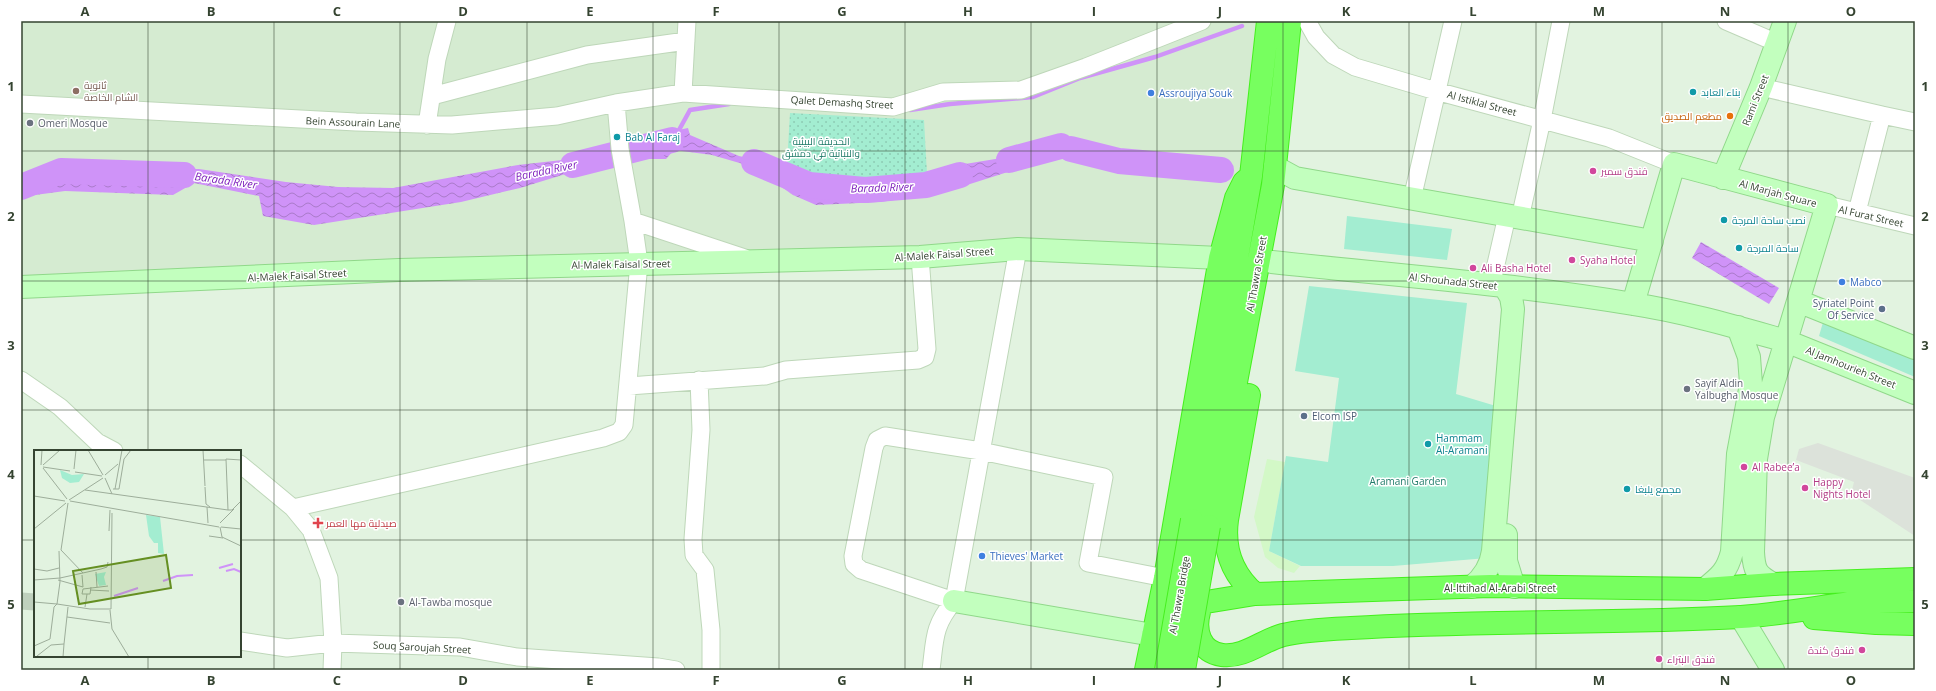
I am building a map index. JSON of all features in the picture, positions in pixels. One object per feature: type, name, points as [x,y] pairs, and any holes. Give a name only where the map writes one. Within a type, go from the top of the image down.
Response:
[{"type":"highway","points":[[1146,670],[1165,578],[1200,527],[1251,176],[1268,21]]},
{"type":"highway","name":"Al Thawra Street","points":[[1200,527],[1274,176],[1290,21]]},
{"type":"highway","points":[[1200,527],[1220,258],[1236,198],[1244,182],[1251,176]]},
{"type":"highway","points":[[1200,527],[1227,520],[1279,214],[1274,176]]},
{"type":"highway","points":[[1200,527],[1228,553],[1235,570],[1246,586],[1255,594]]},
{"type":"highway","name":"Al Thawra Bridge","points":[[1166,670],[1200,527]]},
{"type":"highway","name":"Al Thawra Bridge","points":[[1184,670],[1200,527]]},
{"type":"highway","name":"Al-Ittihad Al-Arabi Street","points":[[1153,635],[1164,623],[1185,611],[1206,602],[1255,594],[1472,587],[1705,589],[1772,584],[1915,579]]},
{"type":"highway","points":[[1206,602],[1199,611],[1196,622],[1197,634],[1203,644],[1212,652],[1223,655],[1248,650],[1285,634],[1350,628],[1464,623],[1741,617],[1863,602],[1915,601]]},
{"type":"highway","points":[[1773,614],[1876,623],[1915,624]]},
{"type":"highway","points":[[1226,670],[1248,650]]},
{"type":"main road","name":"Rami Street","points":[[1723,178],[1761,87],[1785,21]]},
{"type":"main road","points":[[1674,164],[1633,304],[1738,327],[1786,341]]},
{"type":"main road","name":"Al Marjah Square","points":[[1674,164],[1827,205],[1763,418],[1756,459],[1752,552],[1754,566],[1758,574],[1772,584]]},
{"type":"main road","points":[[1274,176],[1295,178],[1652,241]]},
{"type":"main road","name":"Al-Malek Faisal Street","points":[[21,288],[391,271],[639,263],[920,257],[1018,249],[1220,258]]},
{"type":"main road","name":"Al Shouhada Street","points":[[1272,262],[1498,286],[1633,304]]},
{"type":"main road","points":[[1498,286],[1511,297],[1513,309],[1505,550],[1508,570],[1514,587]]},
{"type":"main road","points":[[1472,587],[1484,575],[1492,559],[1525,312],[1532,299],[1544,292]]},
{"type":"main road","points":[[1798,301],[1915,348]]},
{"type":"main road","points":[[1705,589],[1721,576],[1728,566],[1732,552],[1738,454],[1751,377],[1749,357],[1738,327]]},
{"type":"main road","name":"Al Jamhourieh Street","points":[[1786,341],[1915,393]]},
{"type":"main road","points":[[954,601],[1153,635]]},
{"type":"main road","points":[[1741,617],[1773,670]]},
{"type":"street","points":[[427,124],[437,59],[447,21]]},
{"type":"street","points":[[683,93],[687,21]]},
{"type":"street","name":"Qalet Demashq Street","points":[[683,93],[893,107],[943,92],[1021,90],[1086,67],[1202,21]]},
{"type":"street","name":"Al Istiklal Street","points":[[1306,21],[1316,37],[1333,55],[1355,67],[1436,91],[1608,138],[1674,164]]},
{"type":"street","points":[[1412,199],[1453,21]]},
{"type":"street","points":[[1498,286],[1514,217],[1542,120],[1560,21]]},
{"type":"street","points":[[1726,21],[1777,43]]},
{"type":"street","points":[[432,96],[587,56],[686,41]]},
{"type":"street","points":[[1761,87],[1915,122]]},
{"type":"street","name":"Bein Assourain Lane","points":[[21,104],[452,125],[557,116],[616,103],[683,93]]},
{"type":"street","points":[[293,508],[603,438],[620,432],[624,425],[629,386],[639,263],[620,149],[616,103]]},
{"type":"street","points":[[1857,212],[1882,115]]},
{"type":"street","name":"Al Furat Street","points":[[1827,205],[1915,226]]},
{"type":"street","points":[[633,221],[755,261]]},
{"type":"street","points":[[931,670],[936,628],[943,614],[954,601],[1018,249]]},
{"type":"street","points":[[629,386],[765,376],[786,370],[918,360],[925,357],[926,349],[920,257]]},
{"type":"street","points":[[21,380],[60,407],[97,442],[112,450]]},
{"type":"street","points":[[699,380],[701,430],[693,540],[694,555],[705,570],[711,630],[710,670]]},
{"type":"street","points":[[954,601],[860,570],[854,564],[853,556],[874,448],[877,440],[885,436],[981,451],[1104,477],[1088,563],[1165,578]]},
{"type":"street","points":[[241,465],[293,508],[311,530],[329,578],[333,643],[332,670]]},
{"type":"street","name":"Souq Saroujah Street","points":[[241,641],[288,648],[333,643],[460,647],[517,657],[658,667],[676,670]]},
{"type":"shaded area","points":[[21,21],[1268,21],[1251,176],[1220,258],[1018,249],[21,287]]},
{"type":"shaded area","points":[[1818,443],[1915,478],[1915,536],[1851,494],[1854,482],[1796,460],[1799,449]]},
{"type":"shaded area","points":[[1267,459],[1285,462],[1269,551],[1300,566],[1294,573],[1278,568],[1265,557],[1254,517]]},
{"type":"green space","name":"الحديقة البيئية والنباتية في دمشق","points":[[790,113],[924,120],[927,174],[895,182],[812,179],[787,165]]},
{"type":"green space","points":[[1347,216],[1452,229],[1447,260],[1344,249]]},
{"type":"green space","name":"Aramani Garden","points":[[1309,286],[1467,303],[1456,394],[1496,406],[1487,558],[1393,566],[1301,566],[1269,551],[1286,456],[1328,462],[1339,378],[1295,371]]},
{"type":"green space","points":[[1824,319],[1915,356],[1915,377],[1819,336]]},
{"type":"water","points":[[688,128],[690,135],[739,156],[774,164],[787,176],[809,185],[865,190],[926,185],[959,165],[1044,151],[1042,161],[945,192],[881,202],[816,205],[793,195],[764,175],[743,164],[712,155],[674,150],[666,159],[647,159],[639,148],[643,137]]},
{"type":"water","points":[[604,146],[607,166],[572,172],[520,188],[461,202],[314,225],[263,216],[259,196],[194,183],[173,195],[65,191],[35,195],[25,185],[61,171],[149,174],[163,169],[199,169],[286,182],[338,187],[393,188],[518,165],[580,158],[588,151]]},
{"type":"water","points":[[1701,242],[1779,288],[1769,304],[1692,258]]},
{"type":"waterway","points":[[910,110],[950,104],[1033,97],[1080,78],[1155,57],[1242,26]]},
{"type":"waterway","points":[[679,130],[690,110],[729,104]]},
{"type":"waterway","name":"Barada River","points":[[573,165],[672,140]]},
{"type":"waterway","name":"Barada River","points":[[1009,160],[1061,146]]},
{"type":"waterway","name":"Barada River","points":[[1071,149],[1119,161],[1221,170]]},
{"type":"waterway","name":"Barada River","points":[[754,162],[809,185],[865,190],[926,185],[960,175]]},
{"type":"waterway","name":"Barada River","points":[[21,187],[61,171],[184,175]]},
{"type":"tunnel","points":[[21,601],[34,602]]},
{"type":"place","name":"ثانوية الشام الخاصة","points":[[76,91]]},
{"type":"place","name":"بناء العابد","points":[[1693,92]]},
{"type":"place","name":"Assroujiya Souk","points":[[1151,93]]},
{"type":"place","name":"مطعم الصديق","points":[[1730,116]]},
{"type":"place","name":"Omeri Mosque","points":[[30,123]]},
{"type":"place","name":"Bab Al Faraj","points":[[617,137]]},
{"type":"place","name":"فندق سمير","points":[[1593,171]]},
{"type":"place","name":"نصب ساحة المرجة","points":[[1724,220]]},
{"type":"place","name":"ساحة المرجة","points":[[1739,248]]},
{"type":"place","name":"Syaha Hotel","points":[[1572,260]]},
{"type":"place","name":"Ali Basha Hotel","points":[[1473,268]]},
{"type":"place","name":"Mabco","points":[[1842,282]]},
{"type":"place","name":"Syriatel Point Of Service","points":[[1882,309]]},
{"type":"place","name":"Sayif Aldin Yalbugha Mosque","points":[[1687,389]]},
{"type":"place","name":"Elcom ISP","points":[[1304,416]]},
{"type":"place","name":"Hammam Al-Aramani","points":[[1428,444]]},
{"type":"place","name":"Al Rabee’a","points":[[1744,467]]},
{"type":"place","name":"Happy Nights Hotel","points":[[1805,488]]},
{"type":"place","name":"مجمع يلبغا","points":[[1627,489]]},
{"type":"place","name":"صيدلية مها العمر","points":[[318,523]]},
{"type":"place","name":"Thieves' Market","points":[[982,556]]},
{"type":"place","name":"Al-Tawba mosque","points":[[401,602]]},
{"type":"place","name":"فندق كندة","points":[[1862,650]]},
{"type":"place","name":"فندق البتراء","points":[[1659,659]]}]
